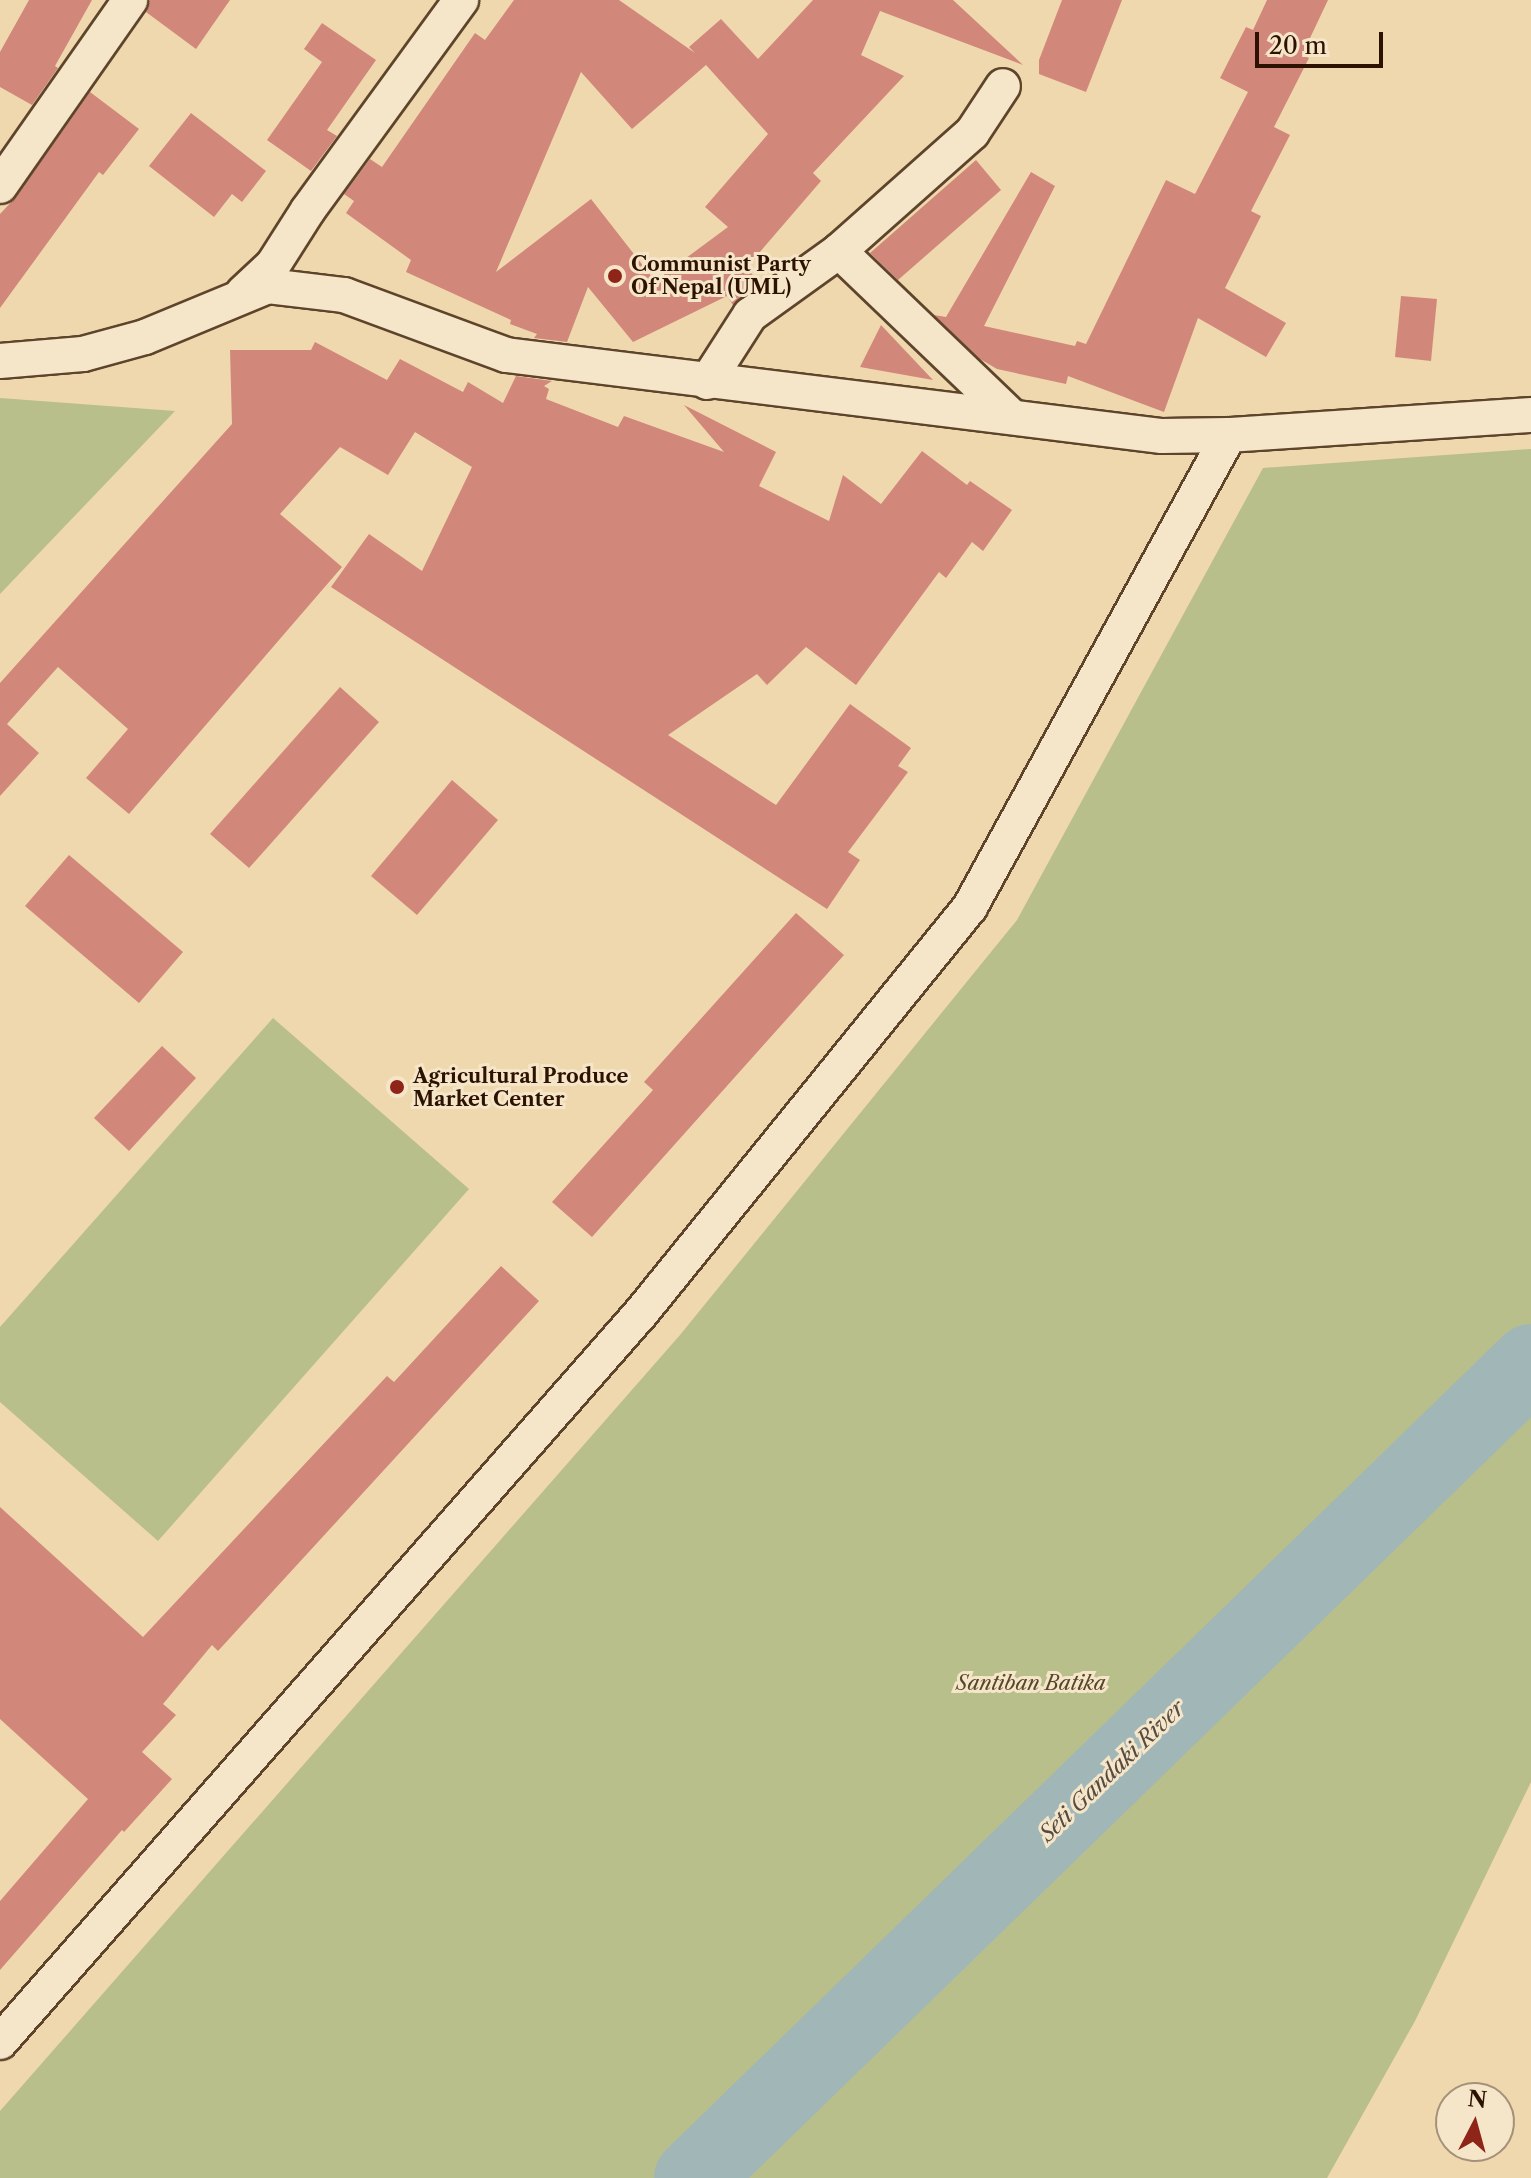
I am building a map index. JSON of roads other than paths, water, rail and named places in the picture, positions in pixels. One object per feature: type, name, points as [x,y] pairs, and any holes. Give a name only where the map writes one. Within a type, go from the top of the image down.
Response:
[{"type":"street","points":[[0,186],[130,0]]},
{"type":"street","points":[[243,293],[273,265],[308,210],[461,0]]},
{"type":"street","points":[[707,382],[750,315],[839,251],[972,133],[1003,86]]},
{"type":"street","points":[[839,251],[1011,416]]},
{"type":"street","points":[[0,361],[83,354],[145,337],[243,293],[268,286],[344,295],[506,355],[1162,436],[1229,435],[1531,415]]},
{"type":"street","points":[[0,2042],[641,1313],[970,907],[1229,435]]},
{"type":"waterway","name":"Seti Gandaki River","points":[[693,2178],[1531,1363]]},
{"type":"place","name":"Communist Party Of Nepal (UML)","points":[[615,276]]},
{"type":"place","name":"Agricultural Produce Market Center","points":[[397,1087]]},
{"type":"park label","name":"Santiban Batika","points":[[1031,1683]]}]
